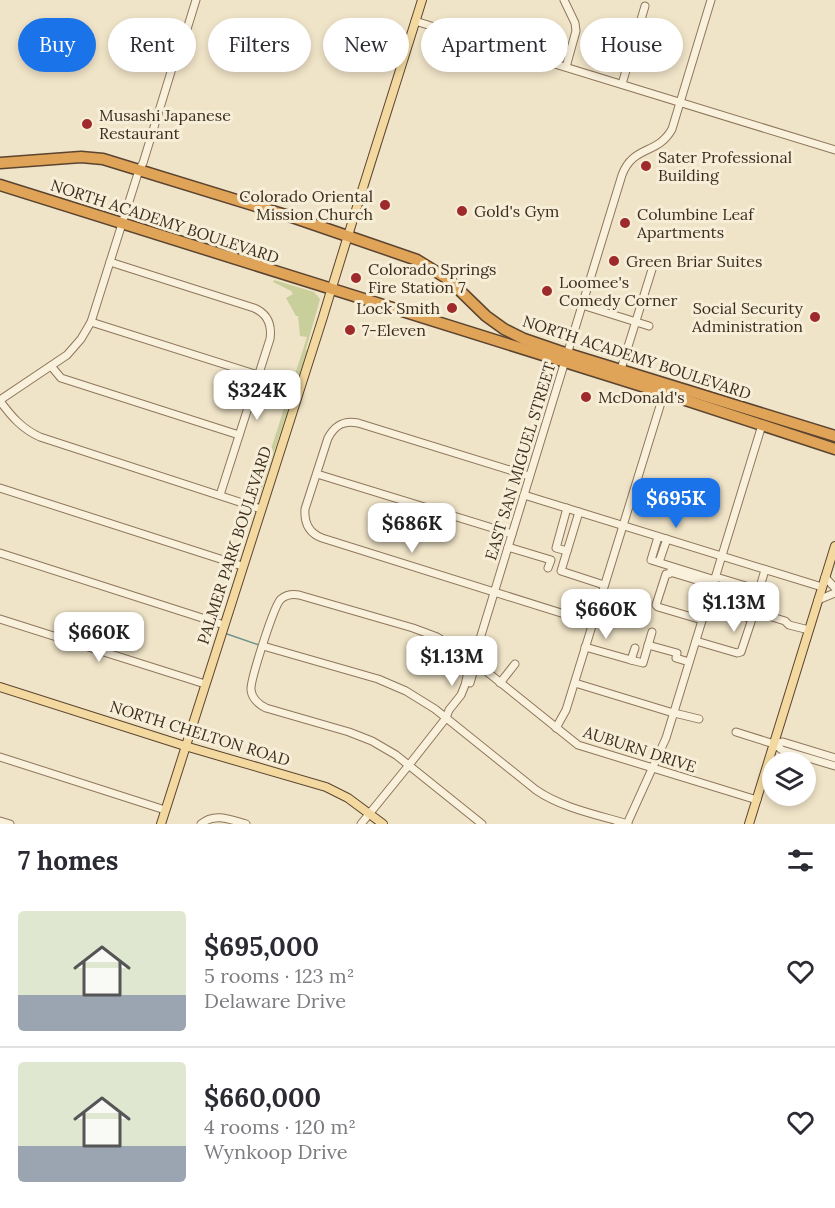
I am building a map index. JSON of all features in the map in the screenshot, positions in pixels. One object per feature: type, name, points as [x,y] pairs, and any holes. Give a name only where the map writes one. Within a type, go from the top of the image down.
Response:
[{"type":"highway","name":"NORTH ACADEMY BOULEVARD","points":[[0,163],[89,157],[103,159],[347,235],[417,260],[448,279],[486,316],[504,329],[566,358],[621,369],[835,436]]},
{"type":"highway","name":"NORTH ACADEMY BOULEVARD","points":[[0,185],[332,289],[566,358],[835,449]]},
{"type":"main road","name":"PALMER PARK BOULEVARD","points":[[161,824],[422,0]]},
{"type":"main road","points":[[749,824],[835,546]]},
{"type":"main road","name":"NORTH CHELTON ROAD","points":[[0,687],[185,746],[326,787],[348,798],[383,824]]},
{"type":"street","points":[[196,0],[90,322],[84,334],[67,355],[0,401],[17,422],[40,437],[261,508]]},
{"type":"street","points":[[564,0],[575,23],[576,31],[568,60]]},
{"type":"street","name":"EAST SAN MIGUEL STREET","points":[[361,824],[464,698],[529,476],[624,170],[633,157],[658,146],[672,129],[711,0]]},
{"type":"street","points":[[622,84],[645,6]]},
{"type":"street","points":[[415,21],[421,23]]},
{"type":"street","points":[[568,68],[835,150]]},
{"type":"street","points":[[110,262],[260,311],[270,323],[270,339],[220,495]]},
{"type":"street","points":[[621,369],[654,263]]},
{"type":"street","points":[[582,305],[649,326]]},
{"type":"street","points":[[90,322],[258,375]]},
{"type":"street","points":[[51,366],[61,378],[239,435]]},
{"type":"street","points":[[556,728],[564,715],[575,683],[664,393]]},
{"type":"street","points":[[336,416],[340,424]]},
{"type":"street","points":[[529,476],[358,423],[347,422],[334,428],[328,438],[305,509],[305,519],[307,526],[314,534],[322,538],[593,622]]},
{"type":"street","points":[[263,646],[389,683],[414,695],[548,797],[628,824],[666,738],[762,425]]},
{"type":"street","points":[[317,474],[512,534]]},
{"type":"street","points":[[0,488],[243,566]]},
{"type":"street","points":[[524,495],[822,587]]},
{"type":"street","points":[[567,508],[556,548],[567,551]]},
{"type":"street","points":[[579,512],[561,571],[604,585]]},
{"type":"street","points":[[299,531],[307,526]]},
{"type":"street","points":[[658,537],[651,560],[715,581]]},
{"type":"street","points":[[659,562],[667,539]]},
{"type":"street","points":[[508,547],[551,560],[548,568]]},
{"type":"street","points":[[0,553],[224,625]]},
{"type":"street","points":[[702,620],[658,607],[656,604],[666,574],[670,572],[759,590],[765,570]]},
{"type":"street","points":[[825,577],[835,588]]},
{"type":"street","points":[[818,600],[835,593]]},
{"type":"street","name":"AUBURN DRIVE","points":[[408,765],[388,750],[362,736],[266,708],[258,703],[253,696],[251,684],[276,605],[282,598],[294,595],[413,628],[437,637],[474,661],[578,745],[757,800]]},
{"type":"street","points":[[708,602],[726,606],[730,604],[809,630]]},
{"type":"street","points":[[696,641],[737,653],[741,652],[752,619],[708,602]]},
{"type":"street","points":[[0,619],[205,684]]},
{"type":"street","points":[[585,647],[643,663],[652,632]]},
{"type":"street","points":[[648,645],[677,653],[676,658],[689,662]]},
{"type":"street","points":[[631,660],[635,648]]},
{"type":"street","points":[[500,683],[515,664]]},
{"type":"street","points":[[575,683],[699,719]]},
{"type":"street","points":[[736,732],[774,744],[782,750],[835,766]]},
{"type":"street","points":[[774,744],[783,742],[835,758]]},
{"type":"street","points":[[0,757],[165,810]]},
{"type":"street","points":[[408,765],[482,824]]},
{"type":"street","points":[[201,824],[210,818],[218,817],[246,824]]},
{"type":"street","points":[[0,821],[10,824]]},
{"type":"green space","points":[[274,280],[314,292],[320,299],[307,351],[256,503],[254,502],[307,337],[300,336],[298,316],[286,298],[293,294],[273,282]]},
{"type":"waterway","points":[[227,634],[259,645]]},
{"type":"place","name":"Musashi Japanese Restaurant","points":[[87,124]]},
{"type":"place","name":"Sater Professional Building","points":[[646,166]]},
{"type":"place","name":"Colorado Oriental Mission Church","points":[[385,205]]},
{"type":"place","name":"Gold's Gym","points":[[462,211]]},
{"type":"place","name":"Columbine Leaf Apartments","points":[[625,223]]},
{"type":"place","name":"Green Briar Suites","points":[[614,261]]},
{"type":"place","name":"Colorado Springs Fire Station 7","points":[[356,278]]},
{"type":"place","name":"Loomee's Comedy Corner","points":[[547,291]]},
{"type":"place","name":"Lock Smith","points":[[452,308]]},
{"type":"place","name":"Social Security Administration","points":[[815,317]]},
{"type":"place","name":"7-Eleven","points":[[350,330]]},
{"type":"place","name":"McDonald's","points":[[586,397]]}]
